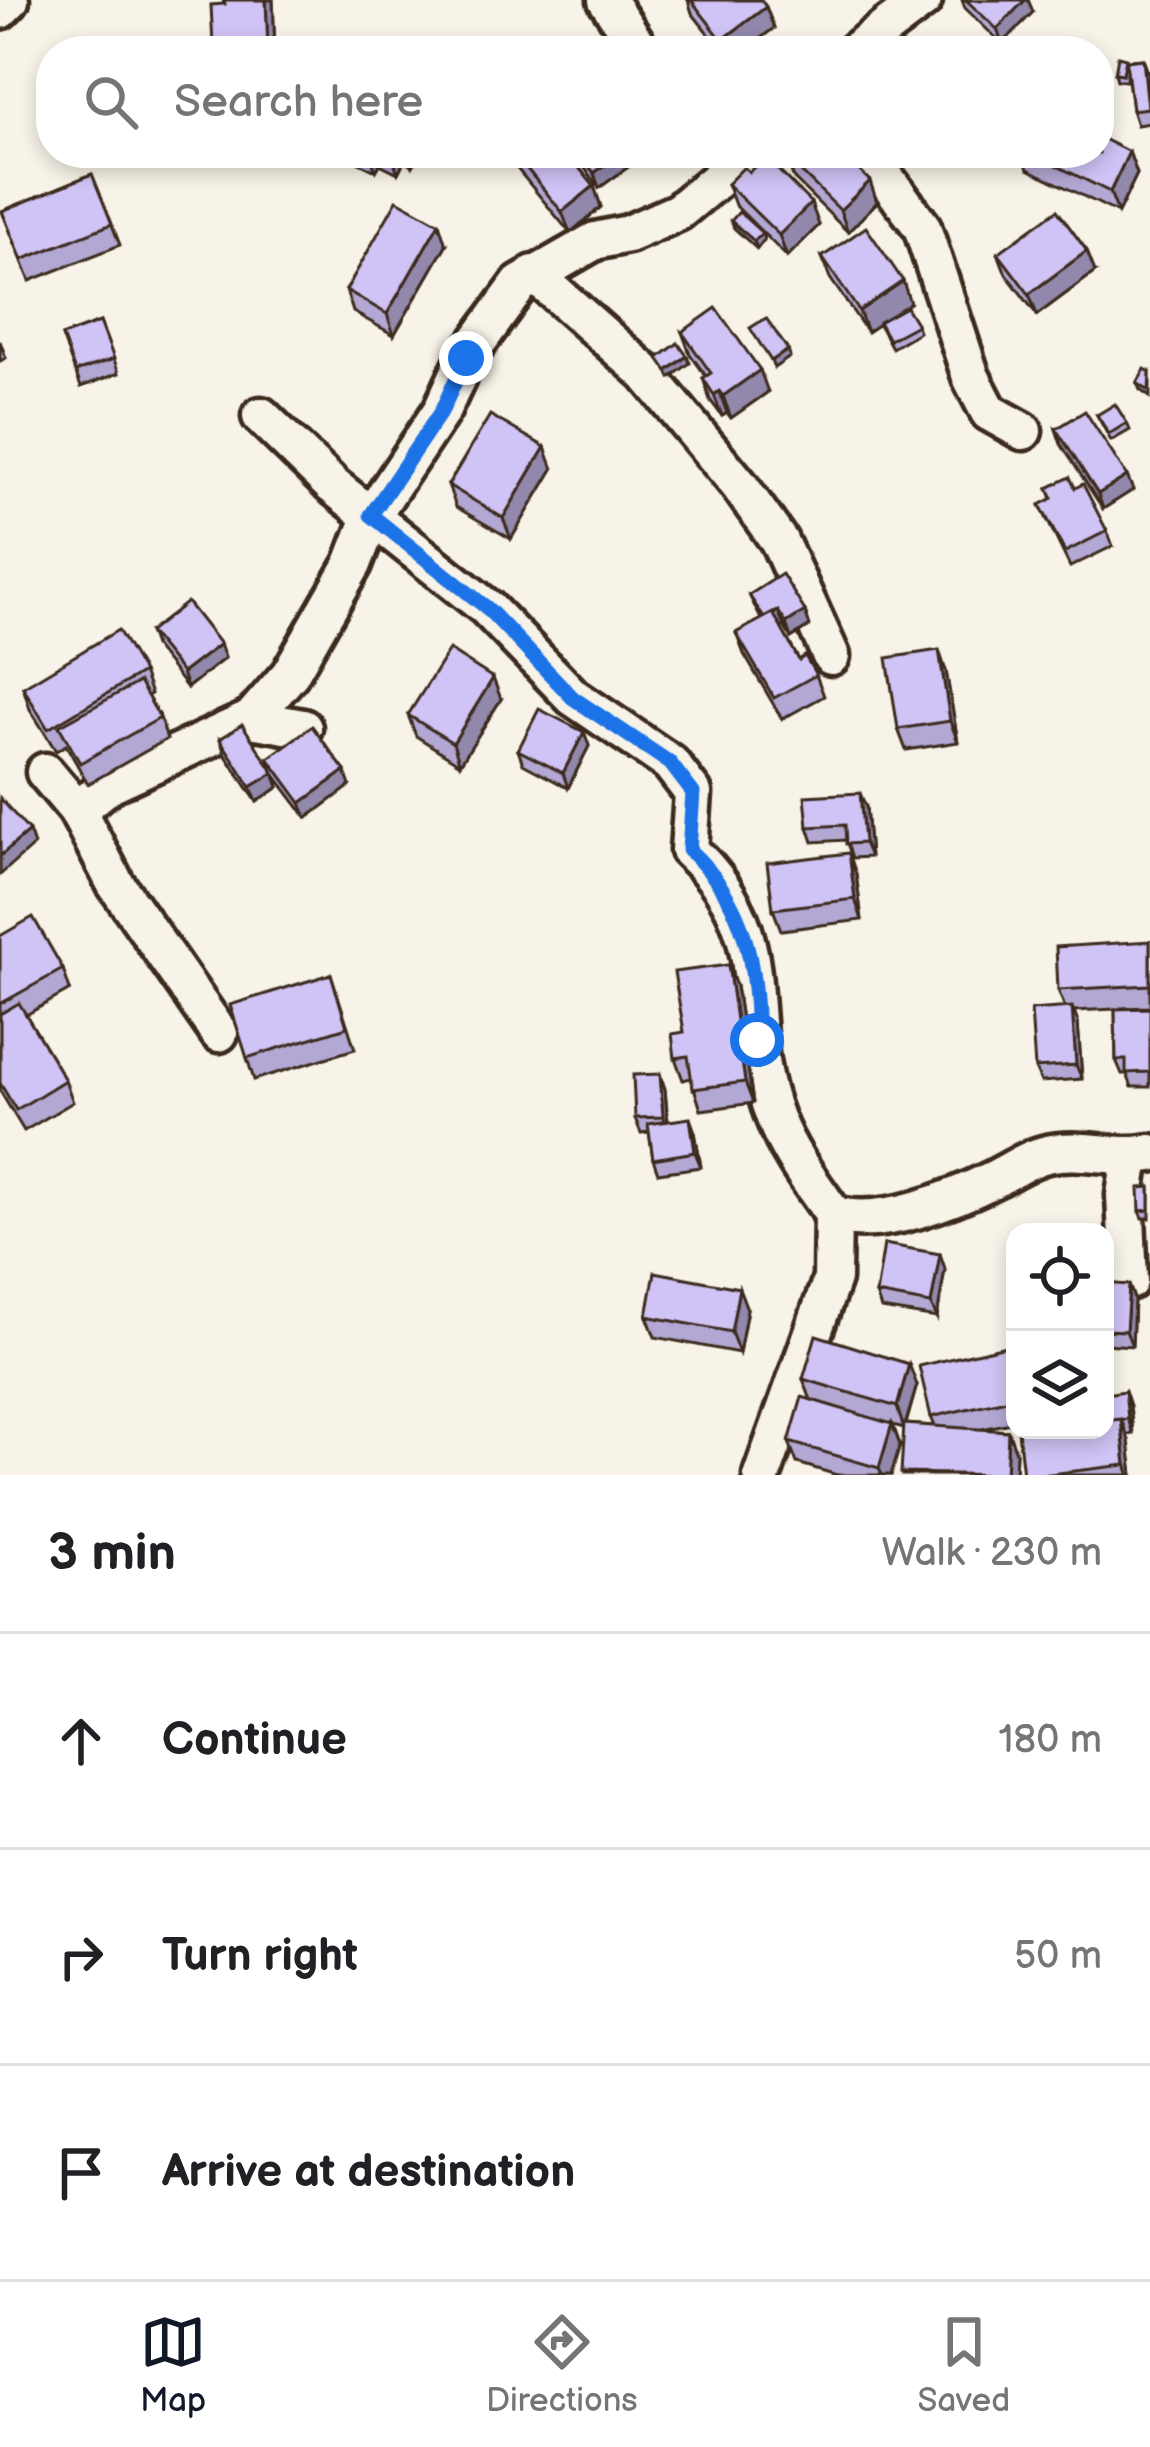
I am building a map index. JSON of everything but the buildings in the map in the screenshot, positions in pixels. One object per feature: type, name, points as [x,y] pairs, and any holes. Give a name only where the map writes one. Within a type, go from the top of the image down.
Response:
[{"type":"street","points":[[0,10],[10,0]]},
{"type":"street","points":[[607,0],[631,36]]},
{"type":"street","points":[[875,36],[923,0]]},
{"type":"street","points":[[77,810],[110,784],[251,719],[290,674],[353,564],[371,515],[442,410],[466,358],[534,274],[595,241],[628,234],[678,212],[721,168]]},
{"type":"street","points":[[878,168],[922,227],[971,376],[989,412],[1023,431]]},
{"type":"street","points":[[534,274],[646,373],[739,485],[779,541],[831,656]]},
{"type":"street","points":[[261,416],[371,515],[487,608],[573,698],[670,763],[693,793],[689,850],[716,874],[751,947],[757,1040],[773,1116],[833,1214],[832,1279],[763,1475]]},
{"type":"street","points":[[251,719],[303,728]]},
{"type":"street","points":[[45,772],[77,810],[116,883],[219,1033]]},
{"type":"street","points":[[833,1214],[850,1220],[954,1196],[1041,1155],[1070,1150],[1140,1155],[1125,1195],[1129,1281]]},
{"type":"route","points":[[466,358],[442,410],[371,515],[487,608],[573,698],[670,763],[693,793],[689,850],[716,874],[736,907],[751,947],[757,1040]]}]
